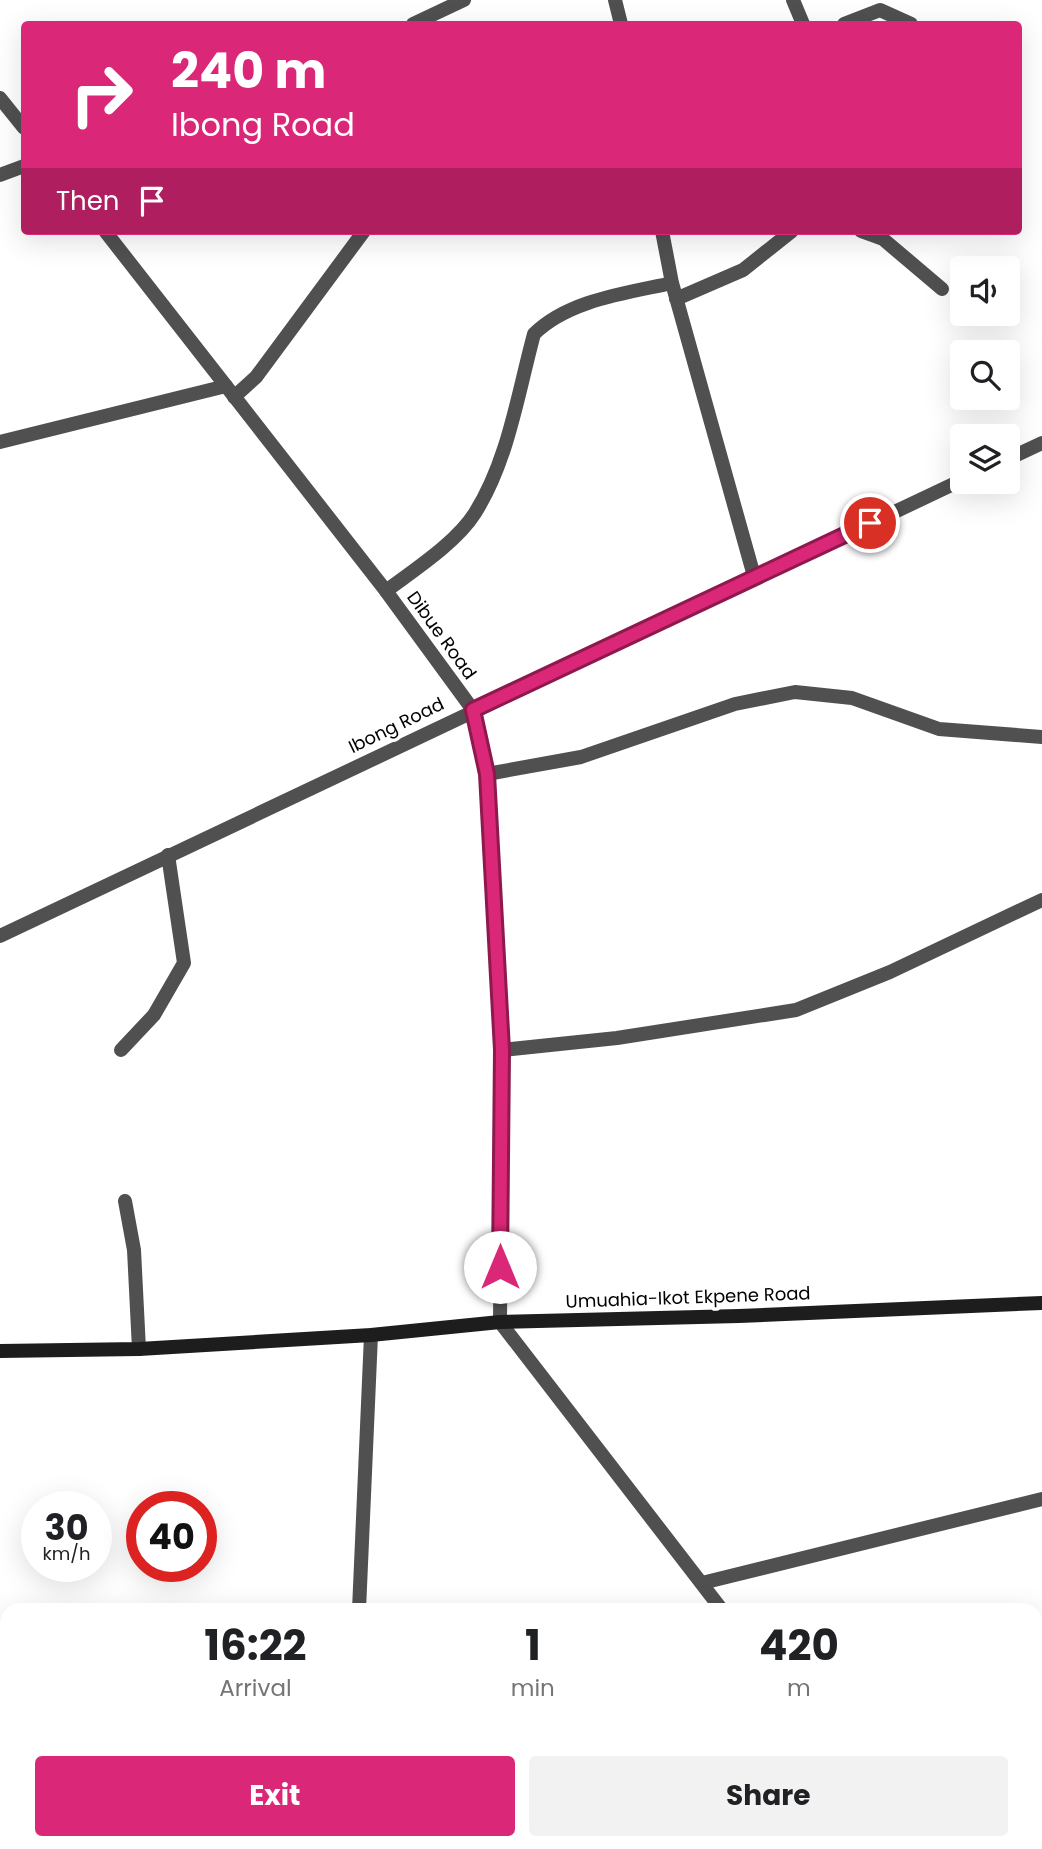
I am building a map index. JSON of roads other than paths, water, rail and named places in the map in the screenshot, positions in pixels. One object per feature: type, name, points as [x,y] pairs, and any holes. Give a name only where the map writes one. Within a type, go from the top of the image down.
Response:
[{"type":"main road","name":"Umuahia-Ikot Ekpene Road","points":[[0,1351],[139,1349],[371,1335],[500,1322],[739,1316],[1042,1303]]},
{"type":"street","points":[[419,21],[464,0]]},
{"type":"street","points":[[615,0],[620,21]]},
{"type":"street","points":[[793,0],[802,21]]},
{"type":"street","points":[[852,21],[880,10],[904,21]]},
{"type":"street","points":[[0,98],[21,124]]},
{"type":"street","points":[[0,174],[21,167]]},
{"type":"street","name":"Dibue Road","points":[[109,235],[386,591],[473,710],[487,774],[502,1050],[500,1322]]},
{"type":"street","points":[[0,442],[230,392],[256,377],[361,235]]},
{"type":"street","points":[[665,235],[676,299],[754,576]]},
{"type":"street","points":[[676,299],[743,270],[787,235]]},
{"type":"street","points":[[871,235],[883,240],[942,289]]},
{"type":"street","points":[[386,591],[431,558],[474,515],[501,452],[534,334],[566,312],[614,296],[672,283]]},
{"type":"street","points":[[1020,453],[1042,443]]},
{"type":"street","name":"Ibong Road","points":[[0,936],[754,576],[950,486]]},
{"type":"street","points":[[487,774],[580,757],[735,704],[795,692],[852,698],[939,729],[1042,737]]},
{"type":"street","points":[[121,1050],[154,1015],[184,962],[168,855]]},
{"type":"street","points":[[502,1050],[617,1038],[796,1010],[890,972],[1042,900]]},
{"type":"street","points":[[125,1201],[134,1250],[139,1349]]},
{"type":"street","points":[[500,1322],[717,1603]]},
{"type":"street","points":[[359,1603],[371,1335]]},
{"type":"street","points":[[702,1583],[1042,1499]]}]
